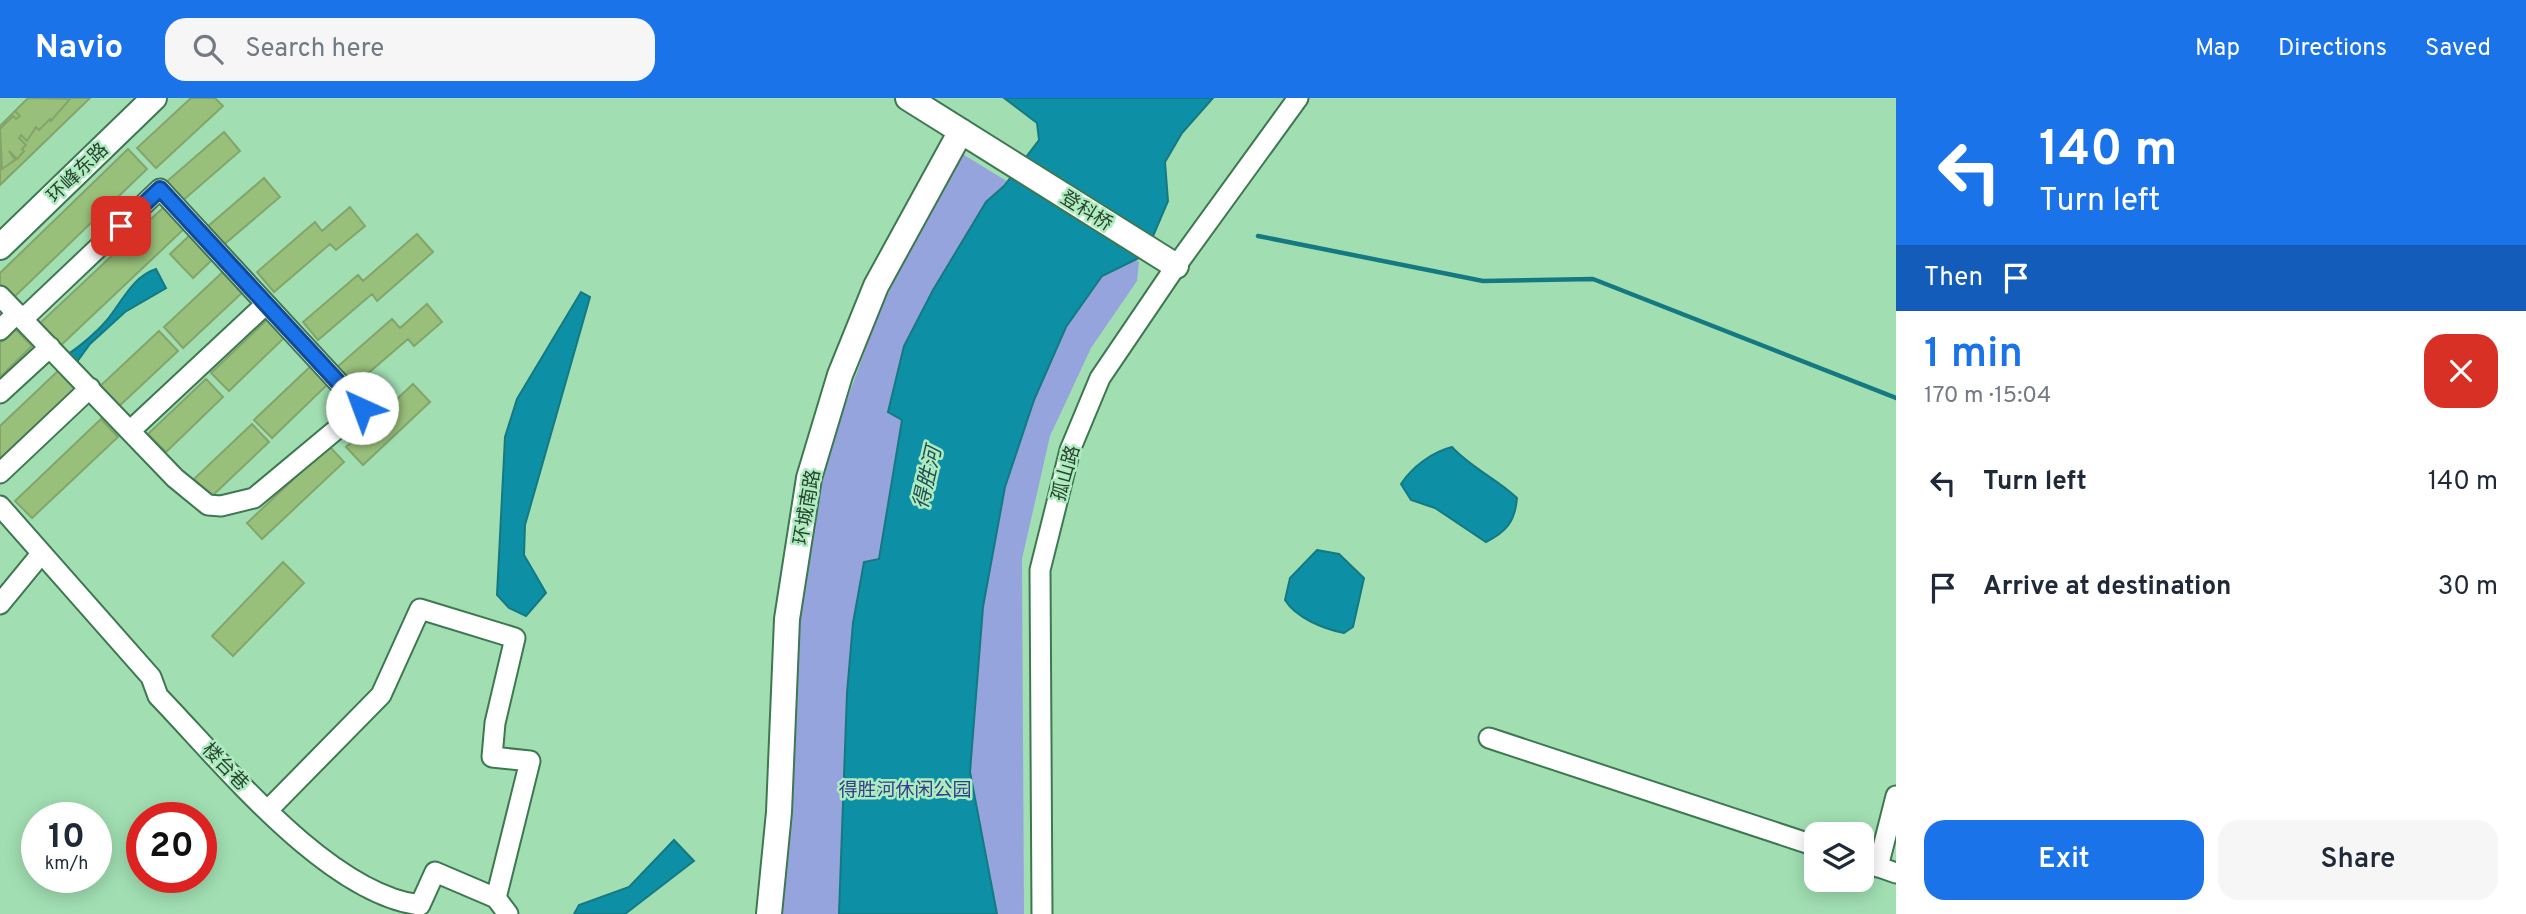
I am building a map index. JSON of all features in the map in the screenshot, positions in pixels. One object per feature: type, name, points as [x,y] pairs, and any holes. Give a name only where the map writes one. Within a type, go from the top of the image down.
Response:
[{"type":"main road","name":"环峰东路","points":[[4,237],[154,98]]},
{"type":"main road","name":"登科桥","points":[[908,98],[1176,266]]},
{"type":"main road","name":"环城南路","points":[[769,914],[779,812],[787,619],[809,478],[841,375],[876,286],[961,131]]},
{"type":"street","name":"孤山路","points":[[1042,914],[1040,569],[1070,450],[1100,378],[1176,266],[1298,98]]},
{"type":"street","points":[[0,296],[20,316],[50,346],[131,430],[175,478],[208,505],[221,506],[254,498],[362,408],[160,189],[20,316],[0,330]]},
{"type":"street","points":[[131,430],[265,304]]},
{"type":"street","points":[[0,393],[50,346]]},
{"type":"street","points":[[0,473],[90,388]]},
{"type":"street","name":"楼台巷","points":[[0,506],[151,677],[158,696],[314,854],[354,881],[407,904],[420,905],[435,872],[496,898]]},
{"type":"street","points":[[0,604],[41,554]]},
{"type":"street","points":[[268,810],[381,695],[420,609],[515,638],[495,723],[492,757],[530,761],[496,898],[508,914]]},
{"type":"street","points":[[1489,738],[1804,842]]},
{"type":"street","points":[[1879,867],[1896,796]]},
{"type":"green space","name":"得胜河休闲公园","points":[[956,150],[1139,262],[1137,281],[1091,348],[1050,436],[1022,559],[1024,914],[779,914],[798,638],[817,482],[878,315]]},
{"type":"water","name":"得胜河","points":[[1004,98],[1213,98],[1182,133],[1165,162],[1168,201],[1145,255],[1102,276],[1066,327],[1034,400],[1005,487],[983,607],[970,772],[997,914],[839,914],[847,693],[853,623],[864,562],[879,559],[902,420],[888,412],[904,346],[933,290],[986,202],[1004,186],[1039,140],[1037,123]]},
{"type":"water","points":[[156,269],[166,288],[125,312],[90,344],[74,366],[65,356],[103,325],[134,284]]},
{"type":"water","points":[[581,292],[590,297],[525,525],[524,555],[546,593],[526,616],[509,608],[497,595],[505,437],[517,399]]},
{"type":"water","points":[[1452,447],[1517,498],[1512,520],[1499,534],[1486,542],[1435,508],[1411,500],[1401,484],[1423,461]]},
{"type":"water","points":[[1317,550],[1339,554],[1364,578],[1353,627],[1344,633],[1311,622],[1285,600],[1290,578]]},
{"type":"water","points":[[674,840],[694,861],[625,914],[574,914],[579,905],[629,887]]},
{"type":"building","points":[[28,98],[90,98],[0,185],[0,126]]},
{"type":"building","points":[[28,98],[70,99],[51,121],[50,119],[39,130],[36,127],[27,141],[21,135],[19,138],[26,145],[22,149],[24,151],[17,159],[9,151],[15,160],[2,169],[0,129],[13,116],[16,119],[20,116],[15,111]]},
{"type":"building","points":[[191,98],[215,98],[223,106],[156,168],[137,148]]},
{"type":"building","points":[[224,132],[240,151],[181,202],[165,183]]},
{"type":"building","points":[[128,149],[147,169],[12,299],[0,287],[0,273]]},
{"type":"building","points":[[264,178],[280,197],[221,247],[206,228]]},
{"type":"building","points":[[165,206],[185,228],[58,348],[37,326]]},
{"type":"building","points":[[350,207],[365,226],[336,250],[330,244],[274,292],[257,272],[315,222],[322,231]]},
{"type":"building","points":[[417,234],[433,252],[377,301],[372,294],[318,340],[303,322],[358,275],[363,281]]},
{"type":"building","points":[[190,235],[213,259],[193,278],[170,254]]},
{"type":"building","points":[[226,269],[245,290],[183,348],[164,327]]},
{"type":"building","points":[[427,304],[442,322],[414,346],[408,339],[352,387],[336,368],[392,319],[400,328]]},
{"type":"building","points":[[269,318],[286,336],[229,391],[211,373]]},
{"type":"building","points":[[15,329],[32,346],[0,377],[0,343]]},
{"type":"building","points":[[159,331],[178,351],[116,409],[97,389]]},
{"type":"building","points":[[312,365],[329,383],[272,438],[254,420]]},
{"type":"building","points":[[58,371],[75,389],[0,460],[0,426]]},
{"type":"building","points":[[206,379],[223,397],[166,452],[148,434]]},
{"type":"building","points":[[413,384],[430,402],[363,465],[346,447]]},
{"type":"building","points":[[101,419],[118,437],[32,518],[15,501]]},
{"type":"building","points":[[252,424],[269,442],[211,497],[194,479]]},
{"type":"building","points":[[329,446],[344,462],[262,539],[247,523]]},
{"type":"building","points":[[283,562],[304,583],[233,656],[212,636]]},
{"type":"waterway","points":[[1258,236],[1483,281],[1593,279],[1896,398]]},
{"type":"route","points":[[121,226],[160,189],[362,408]]}]
